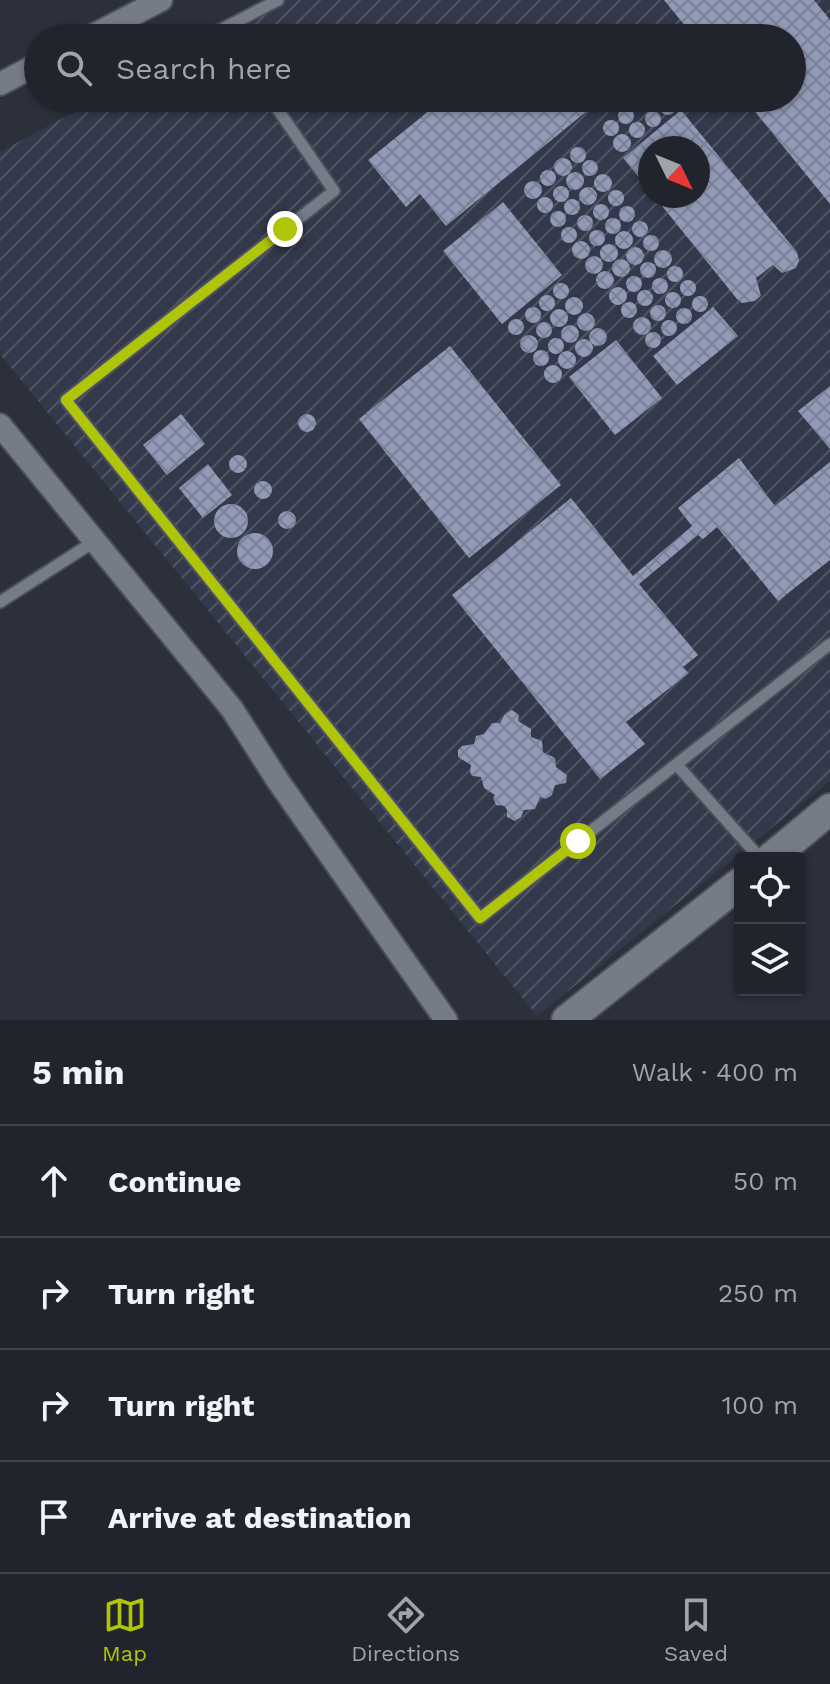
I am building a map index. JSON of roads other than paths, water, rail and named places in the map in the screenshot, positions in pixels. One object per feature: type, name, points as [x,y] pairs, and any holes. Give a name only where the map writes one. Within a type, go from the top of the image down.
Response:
[{"type":"street","points":[[115,24],[161,0]]},
{"type":"street","points":[[0,84],[24,72]]},
{"type":"street","points":[[0,425],[232,709],[278,781],[446,1020]]},
{"type":"street","points":[[778,852],[830,809]]},
{"type":"street","points":[[567,1020],[734,888]]},
{"type":"lane","points":[[241,24],[278,0]]},
{"type":"lane","points":[[280,112],[334,191],[66,400],[480,918],[830,644]]},
{"type":"lane","points":[[0,602],[96,540]]},
{"type":"lane","points":[[677,765],[755,852]]}]
